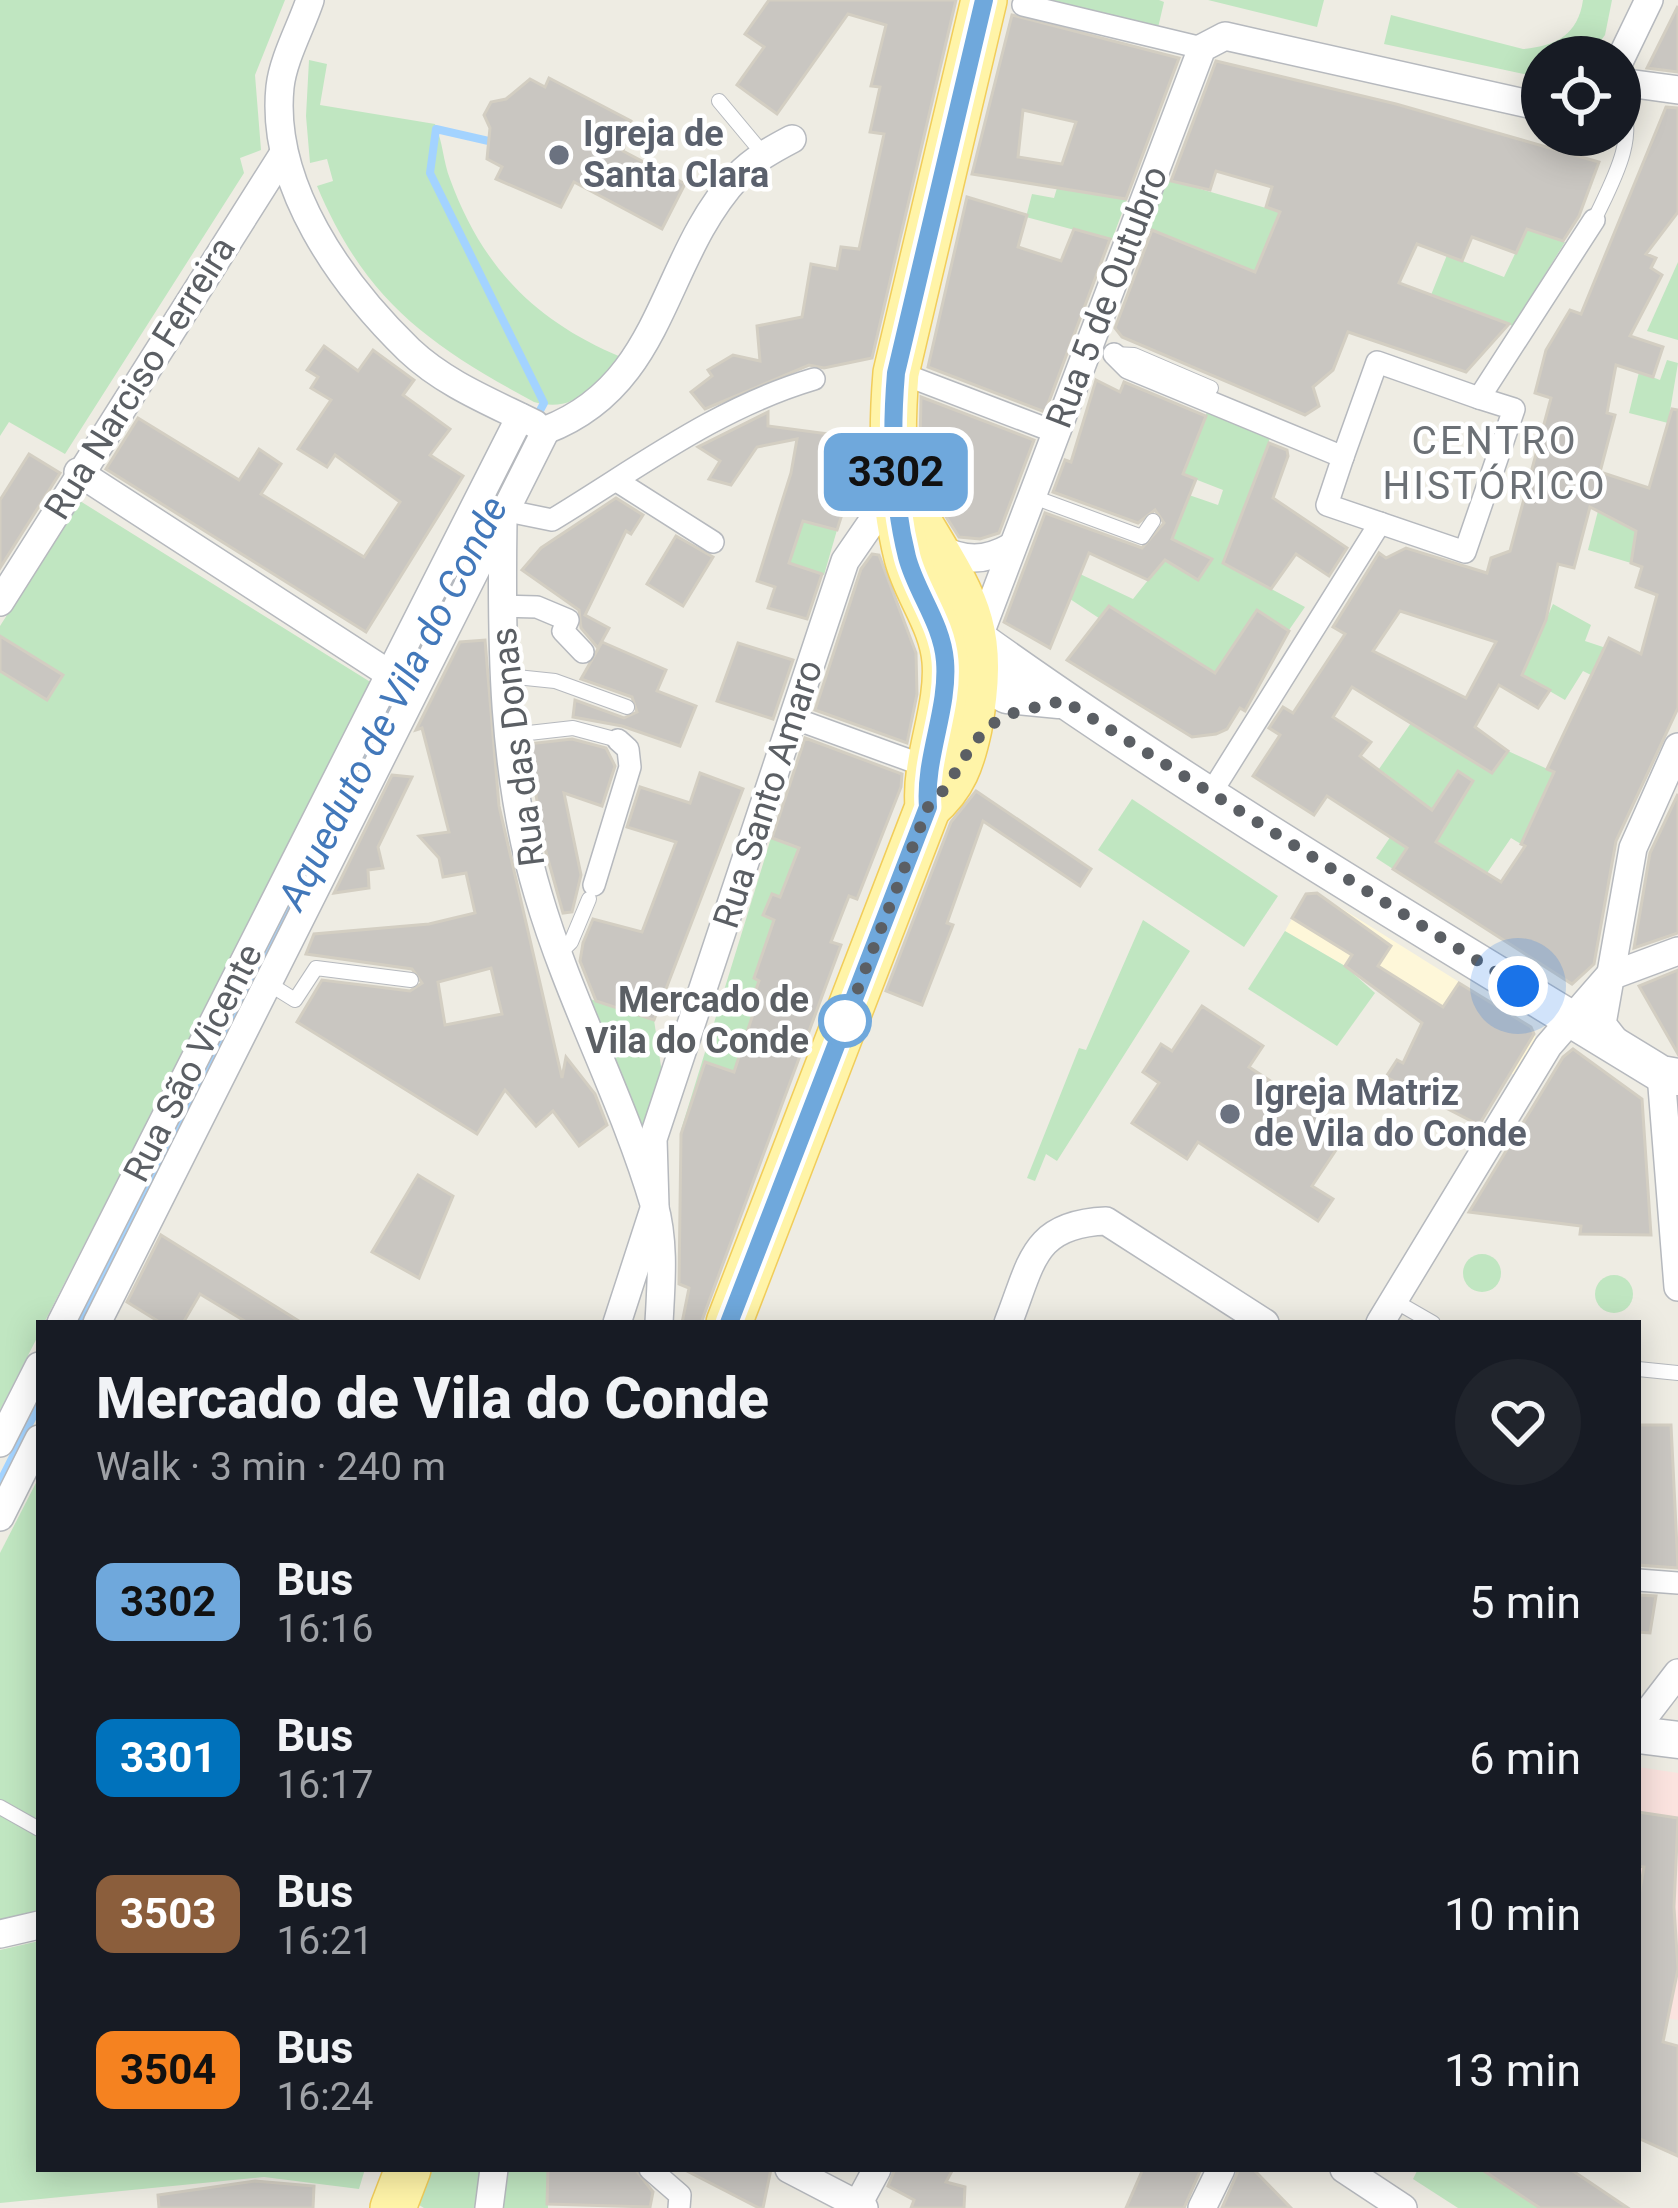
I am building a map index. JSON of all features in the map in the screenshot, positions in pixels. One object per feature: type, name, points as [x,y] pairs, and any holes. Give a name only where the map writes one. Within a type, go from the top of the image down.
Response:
[{"type":"main road","points":[[960,657],[907,559],[891,433],[896,373],[1003,2]]},
{"type":"main road","points":[[897,486],[965,602],[960,657]]},
{"type":"main road","name":"Rua 5 de Outubro","points":[[731,1320],[940,778],[960,657]]},
{"type":"main road","points":[[393,2208],[407,2172]]},
{"type":"street","points":[[310,0],[280,84],[282,156],[333,261],[410,351],[527,433]]},
{"type":"street","points":[[1631,36],[1649,0]]},
{"type":"street","points":[[1003,2],[1202,48],[1225,37],[1521,102]]},
{"type":"street","name":"Rua 5 de Outubro","points":[[960,657],[1011,547],[1055,432],[1102,349],[1202,48]]},
{"type":"street","points":[[1641,85],[1678,90]]},
{"type":"street","points":[[403,682],[527,433],[596,404],[642,355],[711,213],[739,175],[792,139]]},
{"type":"street","name":"Rua Narciso Ferreira","points":[[0,602],[282,156]]},
{"type":"street","points":[[1479,398],[1594,220]]},
{"type":"street","points":[[1102,349],[1128,368],[1342,457]]},
{"type":"street","points":[[1377,362],[1479,398],[1514,410],[1465,552],[1327,505],[1377,362]]},
{"type":"street","points":[[503,510],[552,520],[674,441],[763,394],[814,379]]},
{"type":"street","points":[[916,379],[1055,432]]},
{"type":"street","points":[[403,682],[503,510],[527,433]]},
{"type":"street","points":[[78,472],[403,682]]},
{"type":"street","points":[[617,481],[712,542]]},
{"type":"street","name":"Rua Santo Amaro","points":[[618,1320],[655,1206],[653,1138],[845,561],[897,486]]},
{"type":"street","name":"Rua das Donas","points":[[503,510],[502,606],[525,842],[570,945],[655,1206],[662,1268],[659,1320]]},
{"type":"street","points":[[1211,793],[1380,523]]},
{"type":"street","points":[[934,547],[962,560],[993,557],[1011,547]]},
{"type":"street","points":[[502,606],[537,607],[568,620],[563,631],[583,652]]},
{"type":"street","points":[[960,657],[1063,700],[1572,1020],[1669,1075],[1678,1287]]},
{"type":"street","name":"Rua São Vicente","points":[[98,1320],[266,982],[403,682]]},
{"type":"street","name":"Rua São Vicente","points":[[63,1320],[403,682]]},
{"type":"street","points":[[793,718],[940,778],[986,728],[1010,714],[1063,700]]},
{"type":"street","points":[[591,892],[630,767],[628,749],[618,740]]},
{"type":"street","points":[[1624,1051],[1602,1024],[1608,977],[1620,938],[1633,848],[1672,770],[1678,747]]},
{"type":"street","points":[[1387,1312],[1548,1046],[1608,977],[1678,951]]},
{"type":"street","points":[[1009,1320],[1038,1246],[1064,1227],[1106,1221],[1260,1320]]},
{"type":"street","points":[[0,1443],[36,1372]]},
{"type":"street","points":[[0,1516],[36,1445]]},
{"type":"street","points":[[1641,1580],[1678,1583]]},
{"type":"street","points":[[1641,1722],[1676,1688]]},
{"type":"street","points":[[1641,1735],[1678,1740]]},
{"type":"street","points":[[0,1934],[36,1926]]},
{"type":"street","points":[[489,2208],[494,2172]]},
{"type":"street","points":[[653,2172],[680,2195],[680,2208]]},
{"type":"street","points":[[794,2172],[860,2207],[877,2172]]},
{"type":"street","points":[[1202,2208],[1220,2172]]},
{"type":"street","points":[[1348,2172],[1402,2208]]},
{"type":"lane","points":[[719,101],[764,155]]},
{"type":"lane","points":[[1542,319],[1594,220],[1621,156]]},
{"type":"lane","points":[[1102,349],[1134,355],[1211,388]]},
{"type":"lane","points":[[1031,496],[1142,537],[1153,521]]},
{"type":"lane","points":[[507,676],[555,681],[627,706]]},
{"type":"lane","points":[[511,735],[573,728],[618,740]]},
{"type":"lane","points":[[570,945],[591,892]]},
{"type":"lane","points":[[266,982],[295,1000],[316,968],[411,980]]},
{"type":"lane","points":[[1387,1312],[1420,1320]]},
{"type":"lane","points":[[1641,1369],[1678,1373]]},
{"type":"lane","points":[[0,1807],[36,1827]]},
{"type":"shaded area","points":[[1317,893],[1531,1027],[1536,1038],[1514,1075],[1452,1034],[1402,1010],[1345,966],[1285,931],[1306,894]]},
{"type":"shaded area","points":[[1641,1767],[1678,1773],[1678,2020],[1641,2014]]},
{"type":"green space","points":[[0,0],[285,0],[255,75],[261,150],[240,158],[244,173],[65,454],[9,422],[0,436]]},
{"type":"green space","points":[[1034,0],[1159,0],[1164,2],[1157,32]]},
{"type":"green space","points":[[1208,0],[1324,0],[1317,27]]},
{"type":"green space","points":[[1583,0],[1612,0],[1604,36],[1564,36]]},
{"type":"green space","points":[[1391,15],[1521,48],[1521,73],[1384,44]]},
{"type":"green space","points":[[309,60],[327,64],[320,105],[435,124],[463,210],[495,264],[515,288],[562,326],[621,357],[592,387],[561,404],[534,402],[431,338],[379,289],[356,260],[317,186],[333,181],[327,159],[310,163]]},
{"type":"green space","points":[[1166,179],[1280,212],[1255,272],[1146,228]]},
{"type":"green space","points":[[1057,188],[1127,199],[1112,240],[1026,217],[1032,194],[1054,198]]},
{"type":"green space","points":[[1510,196],[1529,230],[1565,242],[1513,326],[1431,295],[1447,255],[1504,277],[1523,237]]},
{"type":"green space","points":[[1678,262],[1678,340],[1647,331]]},
{"type":"green space","points":[[1667,360],[1678,363],[1668,423],[1629,413],[1639,372],[1660,380]]},
{"type":"green space","points":[[1207,412],[1270,438],[1223,563],[1305,607],[1289,630],[1257,611],[1215,674],[1132,621],[1123,634],[1070,599],[1080,574],[1133,599],[1160,565],[1189,495],[1218,505],[1223,490],[1182,474]]},
{"type":"green space","points":[[80,501],[372,683],[46,1320],[36,1320],[36,1340],[0,1410],[0,626]]},
{"type":"green space","points":[[1598,511],[1636,531],[1631,563],[1588,550]]},
{"type":"green space","points":[[803,521],[837,530],[824,575],[789,563]]},
{"type":"green space","points":[[1553,604],[1591,625],[1585,641],[1618,652],[1605,682],[1583,671],[1565,700],[1522,675]]},
{"type":"green space","points":[[1411,723],[1492,773],[1508,751],[1554,772],[1521,844],[1511,838],[1483,879],[1419,831],[1393,869],[1376,858],[1397,827],[1390,777],[1379,769]]},
{"type":"green space","points":[[1132,799],[1278,896],[1244,947],[1098,850]]},
{"type":"green space","points":[[834,830],[780,897],[771,895],[764,915],[774,920],[754,978],[759,981],[750,1008],[754,1011],[736,1073],[705,1063],[684,1126],[714,1137],[712,1143],[681,1130],[771,838],[792,845]]},
{"type":"green space","points":[[1143,920],[1190,951],[1057,1161],[1046,1154],[1035,1181],[1027,1178],[1079,1048],[1086,1050]]},
{"type":"green space","points":[[1285,931],[1345,966],[1375,993],[1337,1046],[1248,989]]},
{"type":"green space","points":[[590,999],[654,1020],[662,1073],[644,1126],[635,1122]]},
{"type":"green space","points":[[1482,1254],[1496,1259],[1501,1273],[1496,1287],[1482,1292],[1468,1287],[1463,1273],[1468,1259]]},
{"type":"green space","points":[[1614,1275],[1628,1280],[1633,1294],[1628,1308],[1614,1313],[1600,1308],[1595,1294],[1600,1280]]},
{"type":"green space","points":[[36,1483],[36,1913],[0,1921],[0,1553]]},
{"type":"green space","points":[[36,1942],[36,2172],[364,2172],[359,2189],[264,2177],[0,2203],[0,1950]]},
{"type":"green space","points":[[426,2172],[481,2172],[480,2208],[424,2208],[412,2201]]},
{"type":"green space","points":[[508,2172],[548,2172],[548,2208],[500,2208]]},
{"type":"green space","points":[[1416,2172],[1486,2172],[1540,2208],[1458,2208],[1413,2179]]},
{"type":"building","points":[[769,0],[956,0],[872,358],[824,368],[809,365],[705,409],[691,392],[712,376],[708,370],[733,355],[760,361],[757,326],[802,317],[811,264],[837,269],[841,247],[859,249],[884,134],[870,132],[880,87],[871,86],[886,25],[848,14],[777,114],[737,85],[764,47],[745,34]]},
{"type":"building","points":[[1678,6],[1678,72],[1647,68]]},
{"type":"building","points":[[1012,15],[1179,58],[1126,199],[972,174]],"holes":[[[1023,110],[1076,122],[1062,164],[1018,157]]]},
{"type":"building","points":[[1216,61],[1521,140],[1521,156],[1578,156],[1599,162],[1579,216],[1563,241],[1527,229],[1516,253],[1472,237],[1462,261],[1417,244],[1399,283],[1509,324],[1466,372],[1348,332],[1333,370],[1313,387],[1319,406],[1305,415],[1122,337],[1115,328],[1152,230],[1255,272],[1280,212],[1266,207],[1272,187],[1216,171],[1210,190],[1171,181]]},
{"type":"building","name":"Igreja de Santa Clara","points":[[549,78],[631,121],[623,151],[685,184],[662,229],[574,182],[561,207],[496,179],[502,167],[487,159],[490,128],[484,115],[491,102],[506,99],[530,79],[545,87]]},
{"type":"building","points":[[1666,107],[1678,108],[1678,212],[1646,254],[1656,258],[1651,268],[1662,275],[1630,336],[1663,347],[1653,377],[1616,365],[1607,413],[1615,415],[1600,472],[1649,488],[1672,409],[1678,410],[1678,708],[1616,841],[1594,964],[1572,984],[1393,869],[1407,848],[1327,796],[1314,815],[1253,776],[1280,735],[1269,728],[1283,707],[1293,713],[1345,634],[1333,627],[1379,553],[1386,558],[1406,548],[1487,573],[1491,558],[1510,551],[1551,398],[1535,393],[1546,350],[1570,310],[1581,314]],"holes":[[[1590,507],[1636,531],[1631,563],[1642,567],[1636,587],[1657,595],[1641,654],[1609,638],[1547,769],[1554,772],[1521,844],[1525,846],[1501,882],[1436,842],[1473,781],[1458,771],[1432,810],[1360,756],[1371,742],[1333,717],[1352,687],[1492,773],[1508,751],[1475,727],[1499,685],[1538,708],[1550,690],[1522,675],[1546,620],[1558,564],[1574,568]],[[1400,611],[1496,642],[1466,698],[1373,651]]]},
{"type":"building","points":[[967,197],[1027,215],[1018,247],[1061,261],[1074,229],[1110,239],[1045,412],[928,367]]},
{"type":"building","points":[[324,346],[358,371],[373,350],[414,380],[403,395],[450,429],[430,455],[463,476],[366,632],[106,469],[138,418],[239,480],[259,449],[281,464],[261,494],[364,557],[400,502],[335,455],[327,467],[298,449],[331,400],[311,388],[318,377],[307,370]]},
{"type":"building","points":[[1096,380],[1120,392],[1124,382],[1206,416],[1183,474],[1196,479],[1172,539],[1212,559],[1198,580],[1165,560],[1148,580],[1089,553],[1050,648],[1004,622],[1045,513],[1142,548],[1164,523],[1155,510],[1138,523],[1053,492],[1065,460],[1071,462]]},
{"type":"building","points":[[921,397],[1034,440],[999,533],[980,539],[959,537],[938,504],[920,445]]},
{"type":"building","points":[[768,412],[768,426],[866,439],[837,530],[803,521],[789,563],[822,574],[807,619],[768,608],[775,587],[757,581],[797,439],[757,447],[731,485],[709,479],[720,461],[698,447]]},
{"type":"building","points":[[1269,443],[1287,450],[1288,456],[1273,498],[1347,548],[1329,576],[1296,554],[1271,589],[1223,563]]},
{"type":"building","points":[[29,454],[60,473],[0,568],[0,500]]},
{"type":"building","points":[[616,498],[643,515],[631,534],[626,531],[585,615],[609,628],[598,648],[581,628],[579,610],[522,570],[541,548]]},
{"type":"building","points":[[676,536],[713,557],[683,606],[647,584]]},
{"type":"building","points":[[872,554],[879,555],[916,653],[917,694],[907,743],[815,710],[861,569]]},
{"type":"building","points":[[1109,606],[1215,673],[1257,610],[1289,631],[1245,711],[1240,708],[1227,729],[1192,737],[1067,660]]},
{"type":"building","points":[[0,636],[63,675],[47,700],[0,671]]},
{"type":"building","points":[[485,640],[499,806],[562,1078],[566,1057],[595,1094],[607,1125],[579,1146],[553,1111],[536,1126],[505,1090],[477,1134],[297,1022],[322,980],[410,991],[422,983],[412,969],[306,954],[314,934],[429,924],[475,913],[466,873],[443,877],[439,858],[419,836],[449,832],[422,728],[416,730],[460,642]],"holes":[[[491,968],[502,1014],[445,1025],[438,982]]]},
{"type":"building","points":[[602,642],[666,670],[657,691],[696,706],[680,746],[622,726],[573,717],[575,700],[624,718],[637,712],[632,697],[581,679]]},
{"type":"building","points":[[738,643],[793,660],[773,719],[717,701]]},
{"type":"building","points":[[805,738],[902,774],[857,899],[849,896],[831,942],[841,945],[702,1320],[683,1320],[689,1288],[679,1284],[681,1134],[705,1062],[734,1072],[754,1011],[749,1009],[759,981],[754,978],[774,920],[763,915],[772,894],[780,897],[799,848],[772,838]]},
{"type":"building","points":[[572,739],[606,748],[615,766],[602,806],[564,793],[581,875],[572,912],[563,913],[544,845],[528,744]]},
{"type":"building","points":[[700,773],[743,789],[654,1020],[596,1001],[580,961],[583,943],[593,919],[642,932],[676,842],[627,827],[640,787],[690,803]]},
{"type":"building","points":[[392,775],[412,777],[378,847],[383,868],[368,870],[369,888],[334,893]]},
{"type":"building","points":[[976,791],[1091,869],[1080,886],[983,821],[947,923],[953,925],[922,1005],[886,991],[951,822]]},
{"type":"building","points":[[1678,794],[1678,933],[1634,948],[1650,853]]},
{"type":"building","points":[[1317,893],[1391,946],[1378,966],[1443,1007],[1459,983],[1531,1027],[1534,1034],[1479,1125],[1386,1077],[1397,1060],[1403,1063],[1422,1023],[1345,966],[1352,955],[1292,918],[1306,894]]},
{"type":"building","points":[[1678,970],[1678,1054],[1639,986]]},
{"type":"building","name":"Igreja Matriz de Vila do Conde","points":[[1202,1006],[1263,1046],[1249,1067],[1348,1132],[1312,1186],[1333,1199],[1318,1221],[1198,1142],[1187,1159],[1132,1123],[1159,1083],[1143,1072],[1161,1044],[1172,1051]]},
{"type":"building","points":[[1573,1049],[1642,1099],[1651,1235],[1580,1234],[1581,1226],[1469,1212],[1563,1057]]},
{"type":"building","points":[[418,1175],[453,1196],[419,1278],[372,1252]]},
{"type":"building","points":[[161,1235],[297,1320],[243,1320],[200,1294],[185,1320],[156,1320],[127,1302]]},
{"type":"building","points":[[1641,1425],[1671,1425],[1678,1568],[1641,1565]]},
{"type":"building","points":[[1641,1595],[1656,1596],[1650,1633],[1641,1632]]},
{"type":"building","points":[[1641,1812],[1678,1818],[1674,1907],[1678,1969],[1663,2042],[1678,2046],[1678,2156],[1641,2139]]},
{"type":"building","points":[[548,2172],[637,2172],[653,2192],[650,2207],[547,2204]]},
{"type":"building","points":[[689,2172],[770,2172],[763,2208]]},
{"type":"building","points":[[894,2172],[951,2172],[946,2182],[965,2187],[964,2208],[911,2208],[914,2200],[888,2186]]},
{"type":"building","points":[[1142,2172],[1200,2172],[1184,2208],[1126,2208]]},
{"type":"building","points":[[1238,2172],[1256,2172],[1291,2208],[1222,2208]]},
{"type":"building","points":[[1486,2172],[1574,2172],[1628,2208],[1540,2208]]},
{"type":"building","points":[[255,2181],[314,2186],[313,2208],[159,2208],[158,2195]]},
{"type":"waterway","name":"Aqueduto de Vila do Conde","points":[[493,142],[436,129],[430,173],[544,403],[537,416]]},
{"type":"waterway","name":"Aqueduto de Vila do Conde","points":[[83,1320],[530,429]]},
{"type":"waterway","name":"Aqueduto de Vila do Conde","points":[[0,1482],[36,1411]]},
{"type":"bus line","name":"3302","points":[[730,1320],[928,807],[926,777],[945,662],[932,614],[907,559],[891,433],[896,373],[984,0]]},
{"type":"place","name":"Igreja de Santa Clara","points":[[559,155]]},
{"type":"place","name":"Mercado de Vila do Conde","points":[[845,1021]]},
{"type":"place","name":"Igreja Matriz de Vila do Conde","points":[[1230,1114]]},
{"type":"district","name":"CENTRO HISTÓRICO","points":[[1495,464]]},
{"type":"route","points":[[845,1021],[840,1035],[928,807],[947,790],[986,728],[1010,714],[1063,700],[1518,986]]}]
